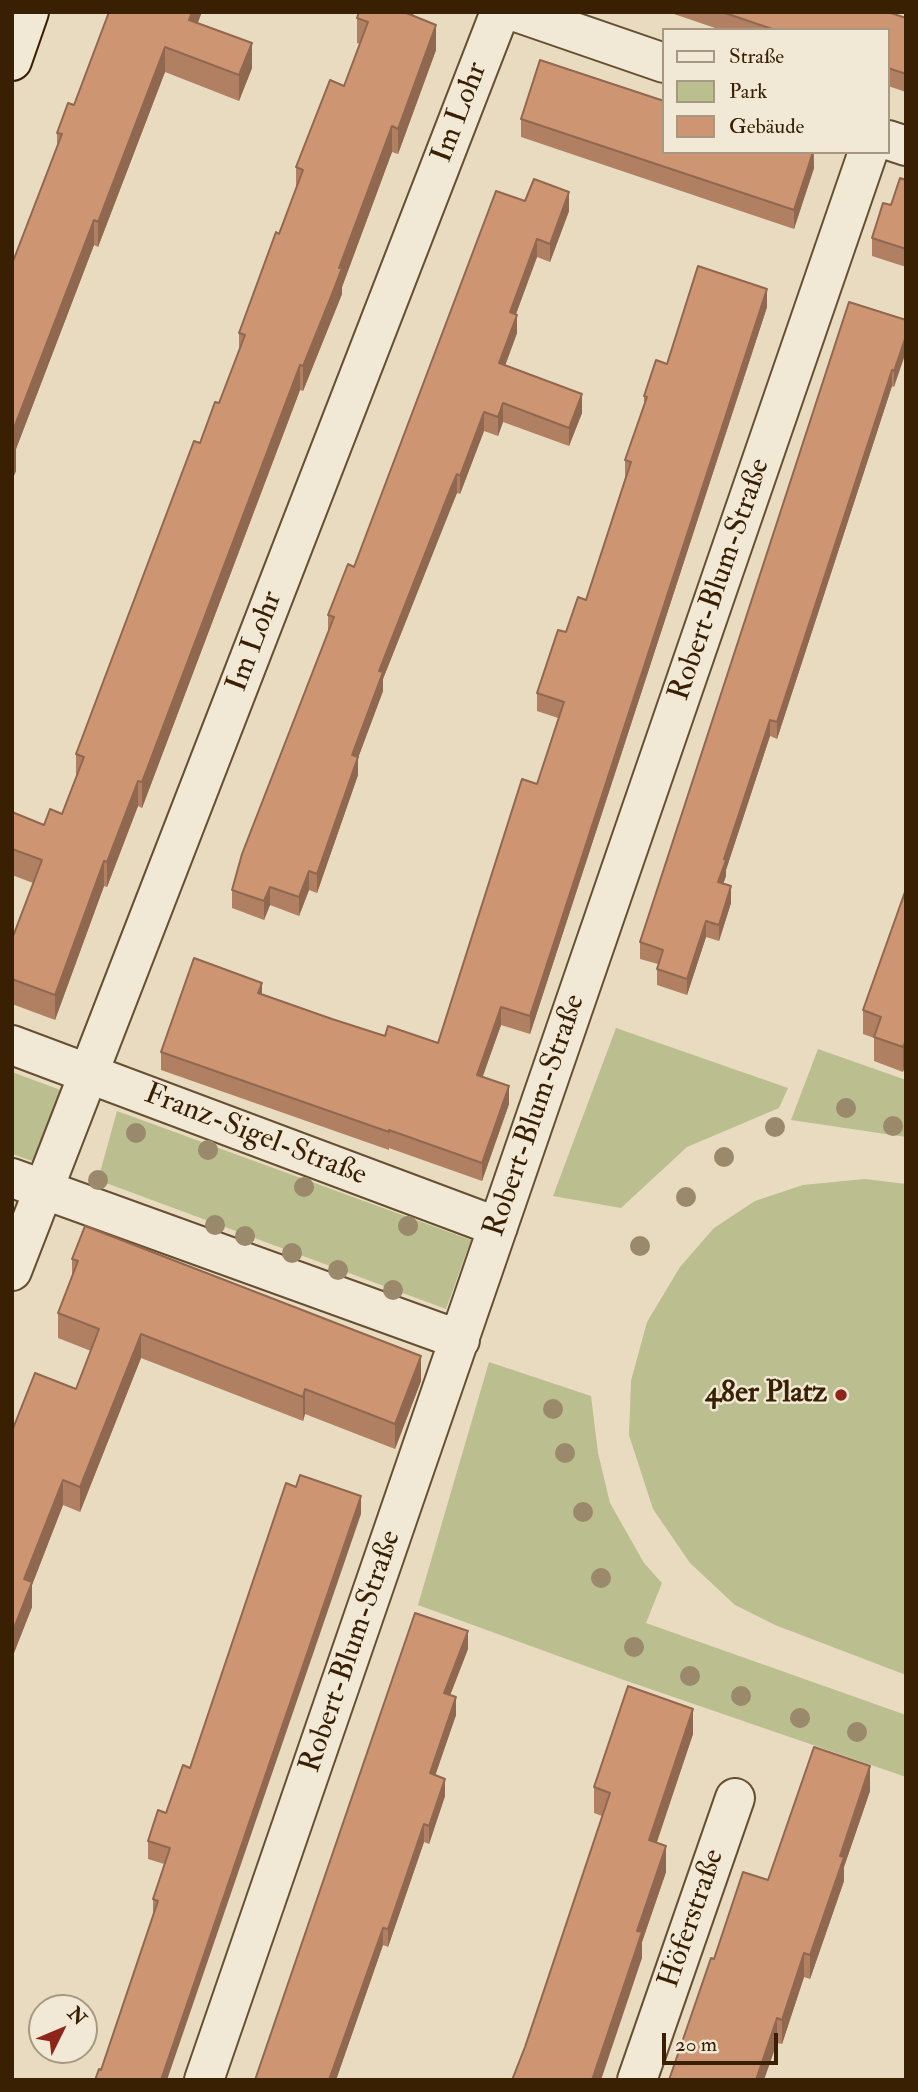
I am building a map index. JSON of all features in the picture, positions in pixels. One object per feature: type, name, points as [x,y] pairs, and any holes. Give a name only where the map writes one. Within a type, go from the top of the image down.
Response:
[{"type":"street","points":[[12,61],[29,12]]},
{"type":"street","name":"Im Lohr","points":[[12,1271],[28,1183],[89,1074],[500,12]]},
{"type":"street","points":[[516,12],[662,62]]},
{"type":"street","name":"Robert-Blum-Straße","points":[[204,2080],[867,154]]},
{"type":"street","name":"Franz-Sigel-Straße","points":[[12,1045],[498,1227]]},
{"type":"street","points":[[28,1183],[460,1340]]},
{"type":"street","name":"Höferstraße","points":[[637,2080],[735,1798]]},
{"type":"green space","points":[[616,1028],[788,1088],[779,1108],[687,1147],[621,1208],[553,1196]]},
{"type":"green space","points":[[818,1049],[906,1080],[906,1137],[791,1120]]},
{"type":"green space","points":[[12,1072],[66,1092],[41,1164],[12,1154]]},
{"type":"green space","points":[[117,1111],[471,1240],[446,1309],[98,1180]]},
{"type":"green space","points":[[865,1179],[906,1184],[906,1675],[775,1625],[735,1605],[690,1563],[653,1509],[629,1435],[631,1381],[647,1322],[680,1267],[714,1228],[755,1201],[803,1185]]},
{"type":"green space","points":[[489,1362],[591,1396],[598,1453],[610,1503],[644,1563],[662,1583],[646,1623],[906,1715],[906,1777],[624,1680],[418,1605]]},
{"type":"building","points":[[109,12],[192,12],[189,20],[252,43],[239,75],[165,47],[98,222],[94,220],[12,433],[12,264],[62,134],[57,133],[68,103],[74,105]]},
{"type":"building","points":[[359,12],[404,12],[436,25],[398,129],[392,126],[339,268],[342,268],[332,294],[303,366],[300,365],[142,782],[138,781],[107,862],[104,861],[55,995],[12,979],[12,939],[42,860],[12,849],[12,812],[44,825],[50,809],[62,814],[84,757],[76,754],[194,441],[200,443],[215,402],[219,403],[245,335],[239,333],[276,232],[279,234],[303,170],[296,167],[330,80],[344,86],[368,22],[357,18]]},
{"type":"building","points":[[722,12],[888,12],[906,18],[906,74],[890,69],[890,28],[769,28]]},
{"type":"building","points":[[540,60],[662,100],[662,154],[812,154],[794,210],[521,119]]},
{"type":"building","points":[[900,178],[906,180],[906,249],[872,238],[883,203],[891,205]]},
{"type":"building","points":[[534,179],[569,192],[550,244],[537,239],[510,312],[517,315],[499,363],[582,394],[569,428],[503,403],[498,417],[484,412],[460,476],[457,474],[450,490],[379,671],[383,672],[352,755],[358,757],[317,874],[309,871],[299,897],[270,887],[264,901],[232,890],[242,854],[334,617],[328,615],[348,564],[354,567],[496,191],[525,201]]},
{"type":"building","points":[[698,266],[767,289],[530,1016],[501,1007],[477,1075],[509,1086],[482,1163],[161,1052],[194,958],[262,983],[258,993],[332,1019],[385,1036],[388,1026],[438,1043],[522,779],[537,784],[564,702],[537,693],[558,630],[566,632],[578,597],[586,600],[631,462],[625,460],[647,397],[644,396],[656,360],[667,364]]},
{"type":"building","points":[[849,302],[906,320],[906,336],[894,371],[892,370],[777,722],[770,720],[724,859],[726,860],[718,882],[731,886],[719,925],[706,921],[687,979],[657,969],[663,950],[640,942]]},
{"type":"building","points":[[906,889],[906,1040],[903,1047],[874,1037],[881,1017],[863,1010]]},
{"type":"building","points":[[85,1226],[421,1356],[395,1424],[305,1389],[303,1397],[141,1334],[80,1487],[63,1480],[24,1579],[32,1582],[12,1633],[12,1431],[35,1373],[76,1389],[99,1329],[58,1313],[78,1261],[72,1259]]},
{"type":"building","points":[[300,1475],[361,1496],[161,2080],[95,2080],[99,2069],[101,2070],[158,1901],[153,1899],[170,1848],[148,1841],[158,1810],[166,1813],[183,1765],[190,1768],[286,1483],[296,1487]]},
{"type":"building","points":[[415,1613],[468,1631],[444,1693],[456,1697],[430,1773],[445,1779],[429,1826],[424,1824],[388,1929],[383,1928],[329,2080],[255,2080]]},
{"type":"building","points":[[628,1686],[693,1709],[649,1840],[666,1846],[637,1931],[642,1932],[592,2080],[512,2080],[610,1793],[594,1787]]},
{"type":"building","points":[[814,1747],[870,1766],[840,1856],[844,1857],[810,1955],[804,1953],[782,2020],[777,2018],[756,2080],[669,2080],[743,1872],[768,1880]]},
{"type":"place","name":"48er Platz","points":[[841,1395]]}]
